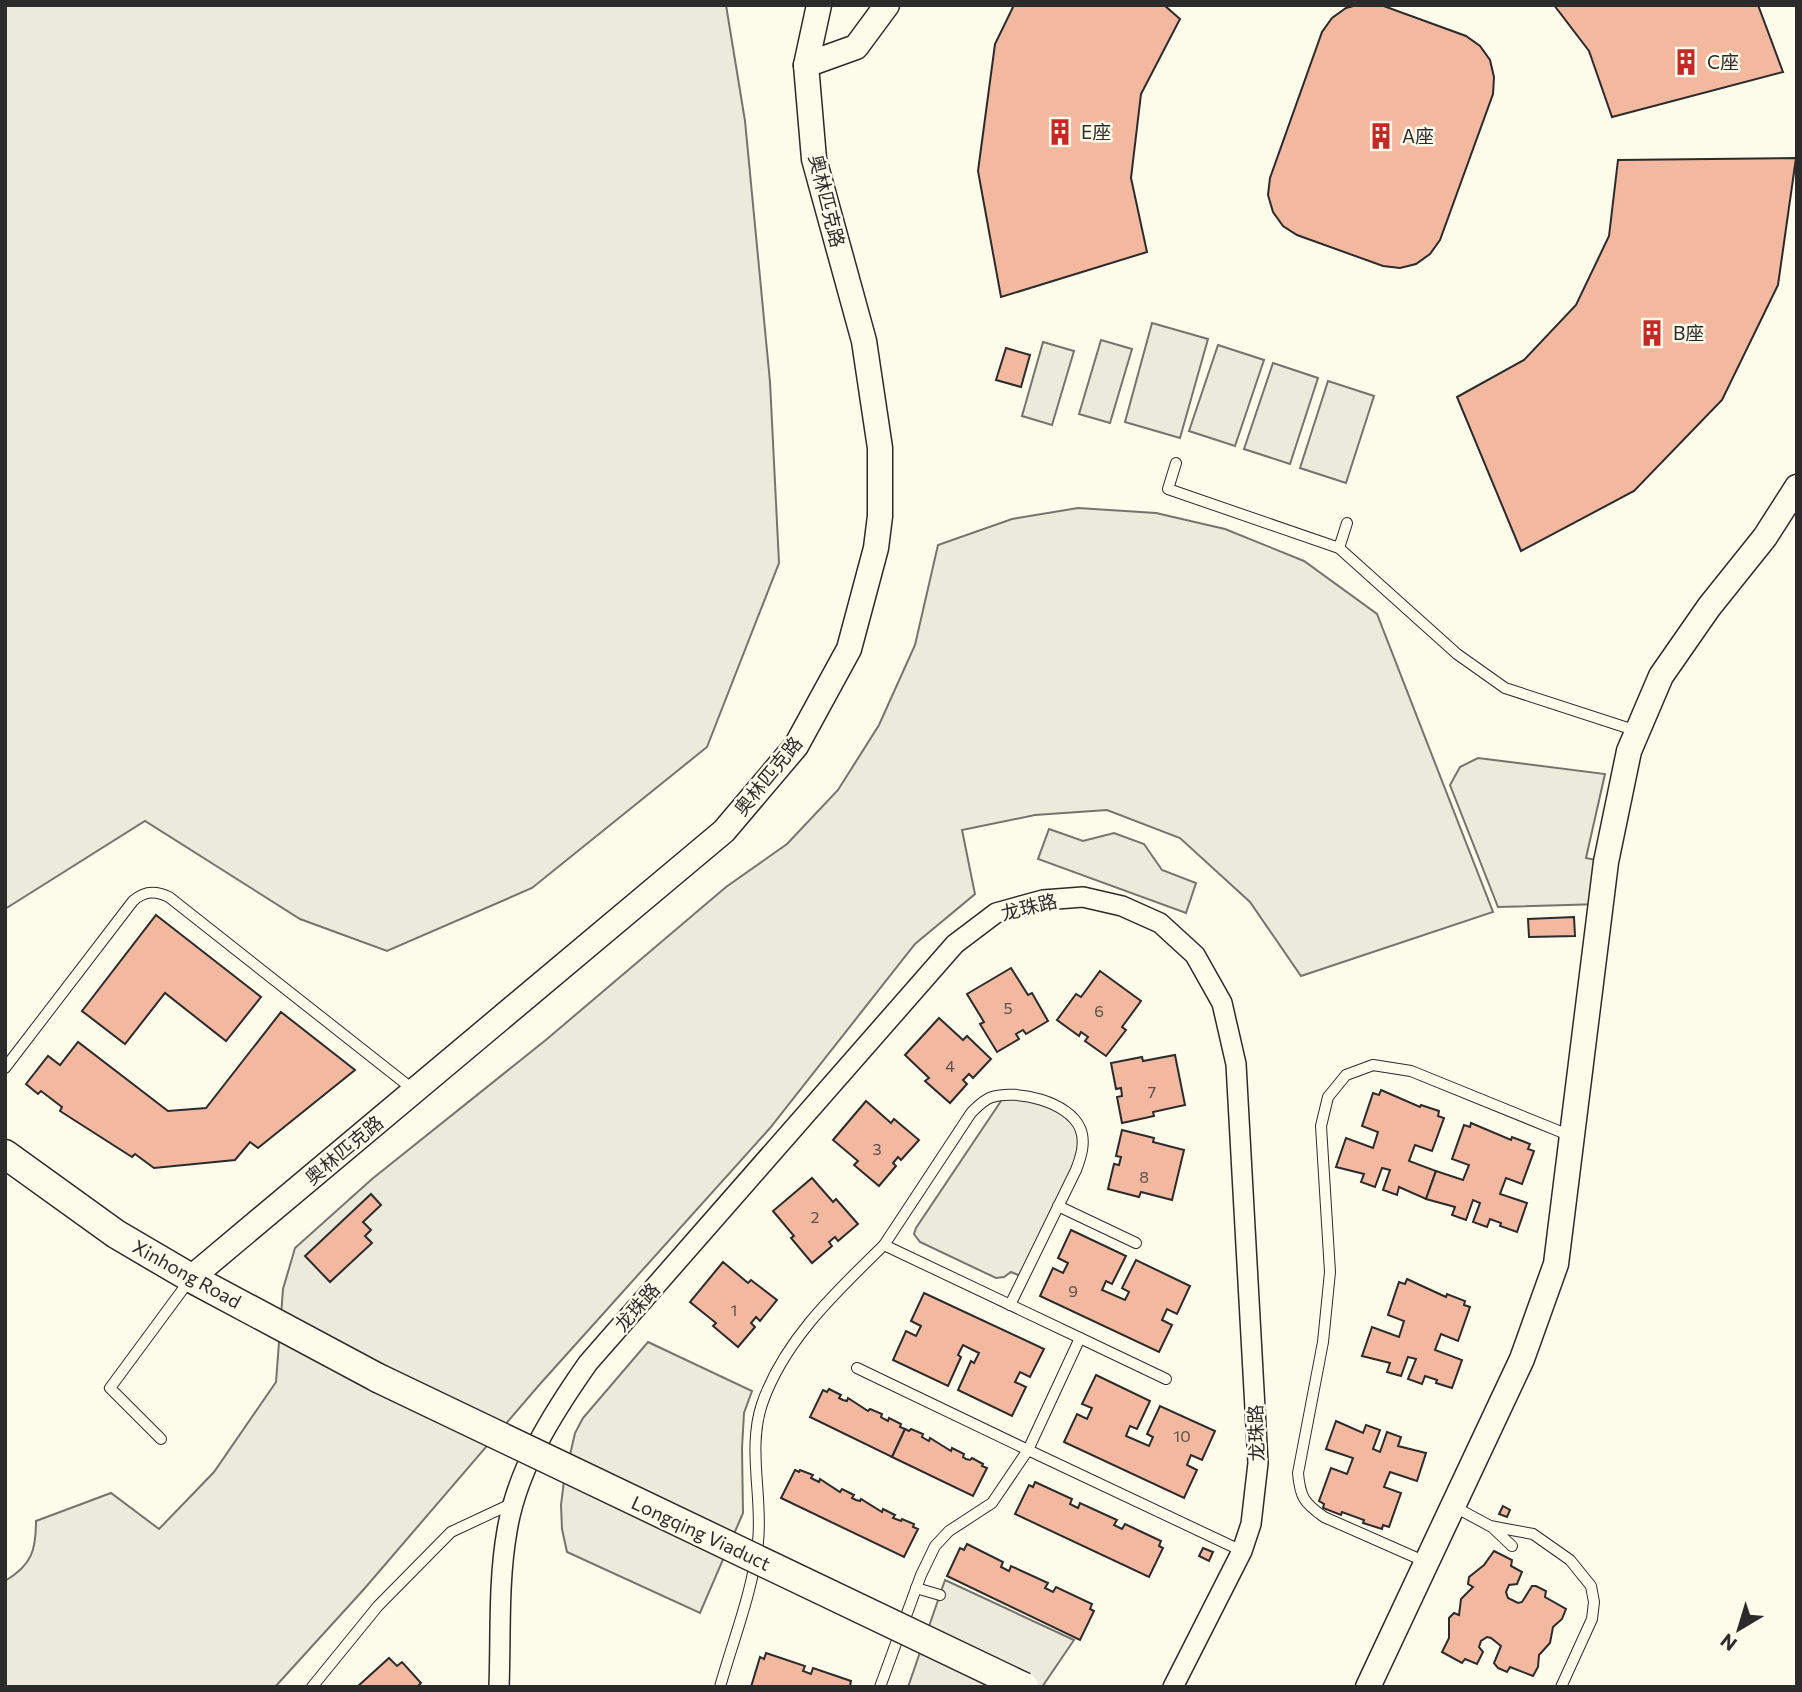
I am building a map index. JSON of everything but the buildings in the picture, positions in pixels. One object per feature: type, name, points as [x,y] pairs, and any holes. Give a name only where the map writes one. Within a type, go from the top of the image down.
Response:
[{"type":"main road","name":"Xinhong Road","points":[[5,1154],[116,1234],[191,1278],[377,1378]]},
{"type":"main road","name":"Longqing Viaduct","points":[[377,1378],[1024,1687]]},
{"type":"street","name":"奥林匹克路","points":[[191,1278],[724,831],[796,746],[849,649],[876,548],[880,516],[880,448],[864,341],[814,159],[806,65],[819,5]]},
{"type":"street","points":[[806,65],[856,47],[887,5]]},
{"type":"street","points":[[1368,1687],[1522,1359],[1556,1264],[1606,862],[1629,751],[1661,676],[1709,607],[1765,537],[1797,487]]},
{"type":"street","name":"龙珠路","points":[[499,1687],[503,1560],[513,1503],[555,1410],[588,1363],[954,944],[996,913],[1042,900],[1083,897],[1122,906],[1160,923],[1195,955],[1222,1003],[1236,1064],[1258,1463],[1251,1524],[1242,1551],[1173,1687]]},
{"type":"lane","points":[[1176,463],[1168,489],[1339,548],[1457,654],[1505,688],[1638,731]]},
{"type":"lane","points":[[1339,548],[1347,523]]},
{"type":"lane","points":[[5,1068],[133,901],[146,892],[153,892],[169,897],[415,1091]]},
{"type":"lane","points":[[1427,1562],[1324,1517],[1309,1507],[1300,1493],[1298,1472],[1323,1342],[1330,1272],[1321,1126],[1328,1097],[1346,1075],[1373,1065],[1411,1071],[1572,1137]]},
{"type":"lane","points":[[720,1687],[754,1569],[758,1541],[755,1451],[757,1428],[771,1383],[814,1317],[884,1245],[971,1114],[980,1104],[992,1097],[1021,1096],[1050,1102],[1073,1116],[1083,1139],[1082,1153],[1010,1304]]},
{"type":"lane","points":[[1058,1206],[1136,1243]]},
{"type":"lane","points":[[884,1245],[1166,1379]]},
{"type":"lane","points":[[161,1439],[110,1388],[191,1278]]},
{"type":"lane","points":[[880,1687],[916,1588],[935,1546],[948,1531],[992,1503],[1028,1450],[1080,1338]]},
{"type":"lane","points":[[857,1368],[1242,1551]]},
{"type":"lane","points":[[312,1687],[378,1606],[451,1532],[513,1503]]},
{"type":"lane","points":[[1453,1506],[1490,1526],[1513,1546]]},
{"type":"lane","points":[[1490,1526],[1533,1534],[1570,1560],[1591,1586],[1594,1602],[1592,1619],[1561,1687]]},
{"type":"lane","points":[[916,1588],[940,1595]]},
{"type":"shaded area","points":[[5,5],[726,5],[745,121],[770,382],[779,563],[707,747],[532,888],[387,951],[300,919],[145,821],[5,909]]},
{"type":"shaded area","points":[[1152,323],[1208,339],[1180,438],[1125,422]]},
{"type":"shaded area","points":[[1101,340],[1132,349],[1110,423],[1079,414]]},
{"type":"shaded area","points":[[1043,342],[1074,351],[1052,425],[1022,416]]},
{"type":"shaded area","points":[[1218,345],[1264,360],[1235,446],[1189,431]]},
{"type":"shaded area","points":[[1273,363],[1318,378],[1290,464],[1244,449]]},
{"type":"shaded area","points":[[1328,381],[1374,396],[1346,483],[1300,468]]},
{"type":"shaded area","points":[[1078,508],[1156,513],[1225,529],[1304,561],[1377,614],[1493,912],[1301,976],[1250,902],[1180,838],[1107,810],[1035,815],[962,830],[975,894],[915,944],[770,1128],[540,1384],[365,1588],[275,1687],[5,1687],[5,1581],[21,1569],[31,1556],[36,1521],[111,1493],[159,1529],[214,1472],[276,1382],[283,1289],[295,1248],[372,1179],[547,1039],[726,887],[787,844],[838,790],[879,725],[915,645],[938,545],[1012,519]]},
{"type":"shaded area","points":[[1478,758],[1605,774],[1586,858],[1606,862],[1601,904],[1498,907],[1450,785],[1460,767]]},
{"type":"shaded area","points":[[1049,829],[1083,841],[1114,833],[1144,844],[1162,870],[1196,883],[1186,913],[1038,859]]},
{"type":"shaded area","points":[[1005,1095],[1050,1102],[1080,1127],[1082,1153],[1023,1277],[1011,1272],[996,1278],[920,1242],[914,1234]]},
{"type":"shaded area","points":[[648,1342],[752,1391],[744,1413],[743,1513],[700,1613],[567,1552],[562,1529],[564,1481],[575,1433],[583,1418]]},
{"type":"shaded area","points":[[945,1580],[1074,1640],[1042,1687],[908,1687]]},
{"type":"place","name":"C座","points":[[1686,62]]},
{"type":"place","name":"E座","points":[[1060,132]]},
{"type":"place","name":"A座","points":[[1381,136]]},
{"type":"place","name":"B座","points":[[1652,333]]}]
